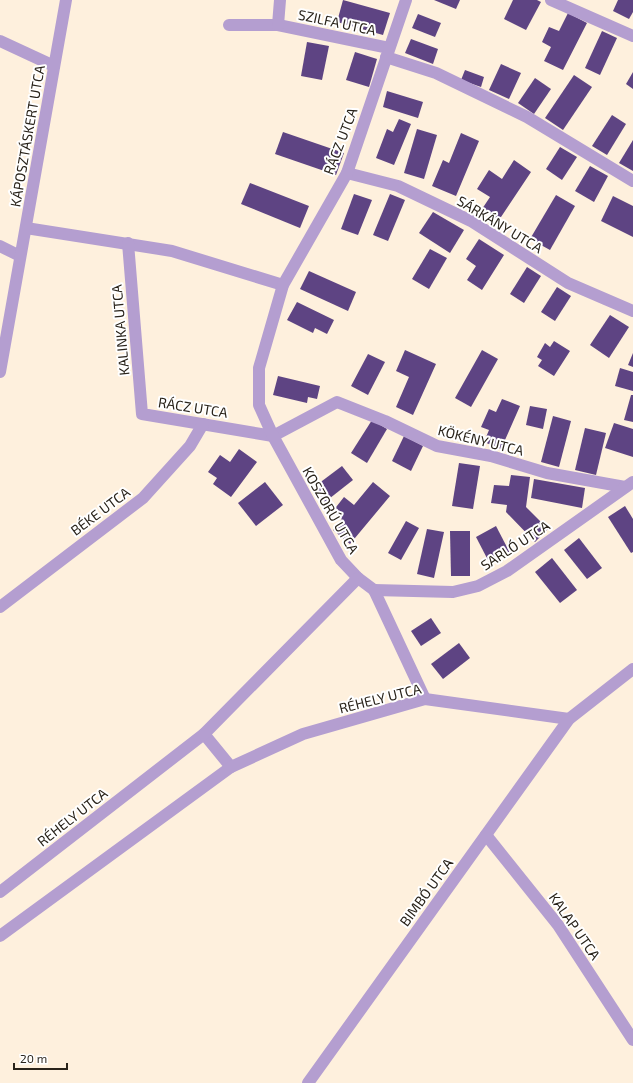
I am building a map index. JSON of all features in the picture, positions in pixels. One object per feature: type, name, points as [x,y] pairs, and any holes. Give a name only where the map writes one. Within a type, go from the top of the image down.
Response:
[{"type":"street","name":"KÁPOSZTÁSKERT UTCA","points":[[0,372],[66,0]]},
{"type":"street","name":"SZILFA UTCA","points":[[278,25],[280,0]]},
{"type":"street","name":"RÁCZ UTCA","points":[[273,436],[259,405],[258,368],[284,285],[346,173],[406,0]]},
{"type":"street","points":[[551,0],[633,36]]},
{"type":"street","name":"SZILFA UTCA","points":[[229,25],[278,25],[388,53],[436,73],[527,117],[633,181]]},
{"type":"street","points":[[0,41],[54,66]]},
{"type":"street","name":"SÁRKÁNY UTCA","points":[[346,173],[398,186],[471,221],[568,283],[633,311]]},
{"type":"street","points":[[26,228],[172,251],[284,285]]},
{"type":"street","name":"KALINKA UTCA","points":[[128,243],[142,414]]},
{"type":"street","points":[[0,246],[20,256]]},
{"type":"street","name":"KÖKÉNY UTCA","points":[[273,436],[337,402],[385,421],[437,446],[490,456],[547,473],[629,484]]},
{"type":"street","name":"RÁCZ UTCA","points":[[142,414],[273,436]]},
{"type":"street","name":"BÉKE UTCA","points":[[0,607],[142,498],[190,446],[203,424]]},
{"type":"street","name":"KOSZORÚ UTCA","points":[[273,436],[341,560],[358,578],[374,590]]},
{"type":"street","name":"SARLÓ UTCA","points":[[374,590],[453,592],[478,586],[507,571],[629,484]]},
{"type":"street","points":[[231,767],[204,734],[358,578]]},
{"type":"street","points":[[374,590],[425,699]]},
{"type":"street","name":"BIMBÓ UTCA","points":[[308,1083],[569,719],[633,669]]},
{"type":"street","name":"RÉHELY UTCA","points":[[0,936],[231,767],[303,734],[425,699],[569,719]]},
{"type":"street","name":"RÉHELY UTCA","points":[[0,892],[204,734]]},
{"type":"street","name":"KALAP UTCA","points":[[486,835],[558,925],[633,1040]]},
{"type":"building","points":[[343,0],[390,13],[383,35],[337,22]]},
{"type":"building","points":[[434,0],[460,0],[456,9]]},
{"type":"building","points":[[513,0],[537,0],[541,2],[526,30],[504,19]]},
{"type":"building","points":[[618,0],[633,0],[633,12],[629,19],[613,11]]},
{"type":"building","points":[[568,13],[587,23],[563,70],[544,61],[551,47],[542,42],[549,27],[559,31]]},
{"type":"building","points":[[418,14],[441,23],[435,37],[412,28]]},
{"type":"building","points":[[602,31],[617,38],[600,75],[585,68]]},
{"type":"building","points":[[411,39],[438,49],[433,64],[405,53]]},
{"type":"building","points":[[307,42],[329,46],[322,80],[301,76]]},
{"type":"building","points":[[355,52],[377,59],[369,87],[346,80]]},
{"type":"building","points":[[501,64],[521,73],[509,99],[489,90]]},
{"type":"building","points":[[465,70],[484,77],[481,87],[461,80]]},
{"type":"building","points":[[633,72],[633,89],[626,84]]},
{"type":"building","points":[[574,75],[592,87],[563,130],[545,118]]},
{"type":"building","points":[[535,78],[551,89],[534,114],[518,103]]},
{"type":"building","points":[[387,91],[423,102],[418,118],[383,107]]},
{"type":"building","points":[[612,115],[626,124],[607,155],[592,146]]},
{"type":"building","points":[[399,119],[411,124],[394,165],[376,158],[387,129],[393,132]]},
{"type":"building","points":[[417,129],[437,135],[424,179],[404,173]]},
{"type":"building","points":[[283,132],[344,153],[336,175],[275,154]]},
{"type":"building","points":[[461,133],[479,141],[456,196],[432,186],[443,160],[449,163]]},
{"type":"building","points":[[633,140],[633,171],[619,163]]},
{"type":"building","points":[[560,147],[577,157],[562,180],[546,169]]},
{"type":"building","points":[[514,160],[531,172],[499,220],[482,209],[490,197],[477,189],[489,170],[502,179]]},
{"type":"building","points":[[590,166],[608,176],[594,202],[575,191]]},
{"type":"building","points":[[250,183],[309,206],[300,228],[241,204]]},
{"type":"building","points":[[354,194],[372,200],[358,235],[341,229]]},
{"type":"building","points":[[390,194],[405,200],[388,241],[373,235]]},
{"type":"building","points":[[556,195],[575,206],[550,250],[530,239]]},
{"type":"building","points":[[613,196],[633,206],[633,237],[601,221]]},
{"type":"building","points":[[433,212],[464,230],[450,253],[419,233]]},
{"type":"building","points":[[479,239],[504,255],[482,290],[467,280],[476,266],[466,259]]},
{"type":"building","points":[[430,249],[447,258],[429,289],[412,279]]},
{"type":"building","points":[[527,267],[541,276],[524,303],[510,294]]},
{"type":"building","points":[[309,271],[356,292],[348,311],[300,289]]},
{"type":"building","points":[[557,287],[571,296],[555,321],[541,312]]},
{"type":"building","points":[[297,302],[334,320],[327,334],[315,328],[313,333],[287,320]]},
{"type":"building","points":[[610,315],[629,327],[609,358],[590,345]]},
{"type":"building","points":[[554,341],[570,351],[554,376],[538,366],[542,360],[537,357],[545,343],[550,347]]},
{"type":"building","points":[[405,350],[436,364],[413,415],[396,407],[409,377],[396,371]]},
{"type":"building","points":[[482,350],[498,359],[471,407],[455,398]]},
{"type":"building","points":[[633,353],[633,367],[628,365]]},
{"type":"building","points":[[368,354],[385,362],[368,395],[351,386]]},
{"type":"building","points":[[620,368],[633,372],[633,391],[615,386]]},
{"type":"building","points":[[278,376],[320,386],[317,399],[308,397],[307,403],[273,395]]},
{"type":"building","points":[[631,395],[633,395],[633,422],[624,420]]},
{"type":"building","points":[[502,399],[520,406],[501,449],[484,442],[489,430],[481,427],[489,409],[496,412]]},
{"type":"building","points":[[530,406],[547,409],[543,429],[526,425]]},
{"type":"building","points":[[553,416],[571,421],[559,467],[541,462]]},
{"type":"building","points":[[372,420],[387,429],[367,463],[351,453]]},
{"type":"building","points":[[614,423],[633,429],[633,457],[605,448]]},
{"type":"building","points":[[585,428],[606,433],[596,475],[575,470]]},
{"type":"building","points":[[404,436],[423,446],[411,471],[392,461]]},
{"type":"building","points":[[239,449],[257,462],[231,497],[213,484],[217,478],[208,472],[220,455],[230,462]]},
{"type":"building","points":[[459,463],[480,466],[473,509],[452,506]]},
{"type":"building","points":[[342,466],[353,480],[325,502],[314,487]]},
{"type":"building","points":[[511,475],[530,477],[526,507],[548,529],[535,542],[506,512],[507,505],[491,503],[494,485],[509,486]]},
{"type":"building","points":[[534,479],[585,488],[582,508],[531,498]]},
{"type":"building","points":[[265,482],[283,505],[256,526],[238,503]]},
{"type":"building","points":[[373,482],[390,496],[350,544],[333,530],[342,519],[333,511],[344,497],[354,505]]},
{"type":"building","points":[[625,506],[633,519],[633,552],[631,553],[608,517]]},
{"type":"building","points":[[406,521],[419,528],[401,560],[388,553]]},
{"type":"building","points":[[496,526],[510,553],[490,564],[476,537]]},
{"type":"building","points":[[427,529],[444,532],[434,578],[417,574]]},
{"type":"building","points":[[450,531],[470,531],[470,576],[451,576]]},
{"type":"building","points":[[579,538],[602,568],[587,579],[564,550]]},
{"type":"building","points":[[552,558],[577,590],[560,603],[535,572]]},
{"type":"building","points":[[431,618],[441,633],[421,646],[411,631]]},
{"type":"building","points":[[459,643],[470,658],[443,679],[431,664]]}]
